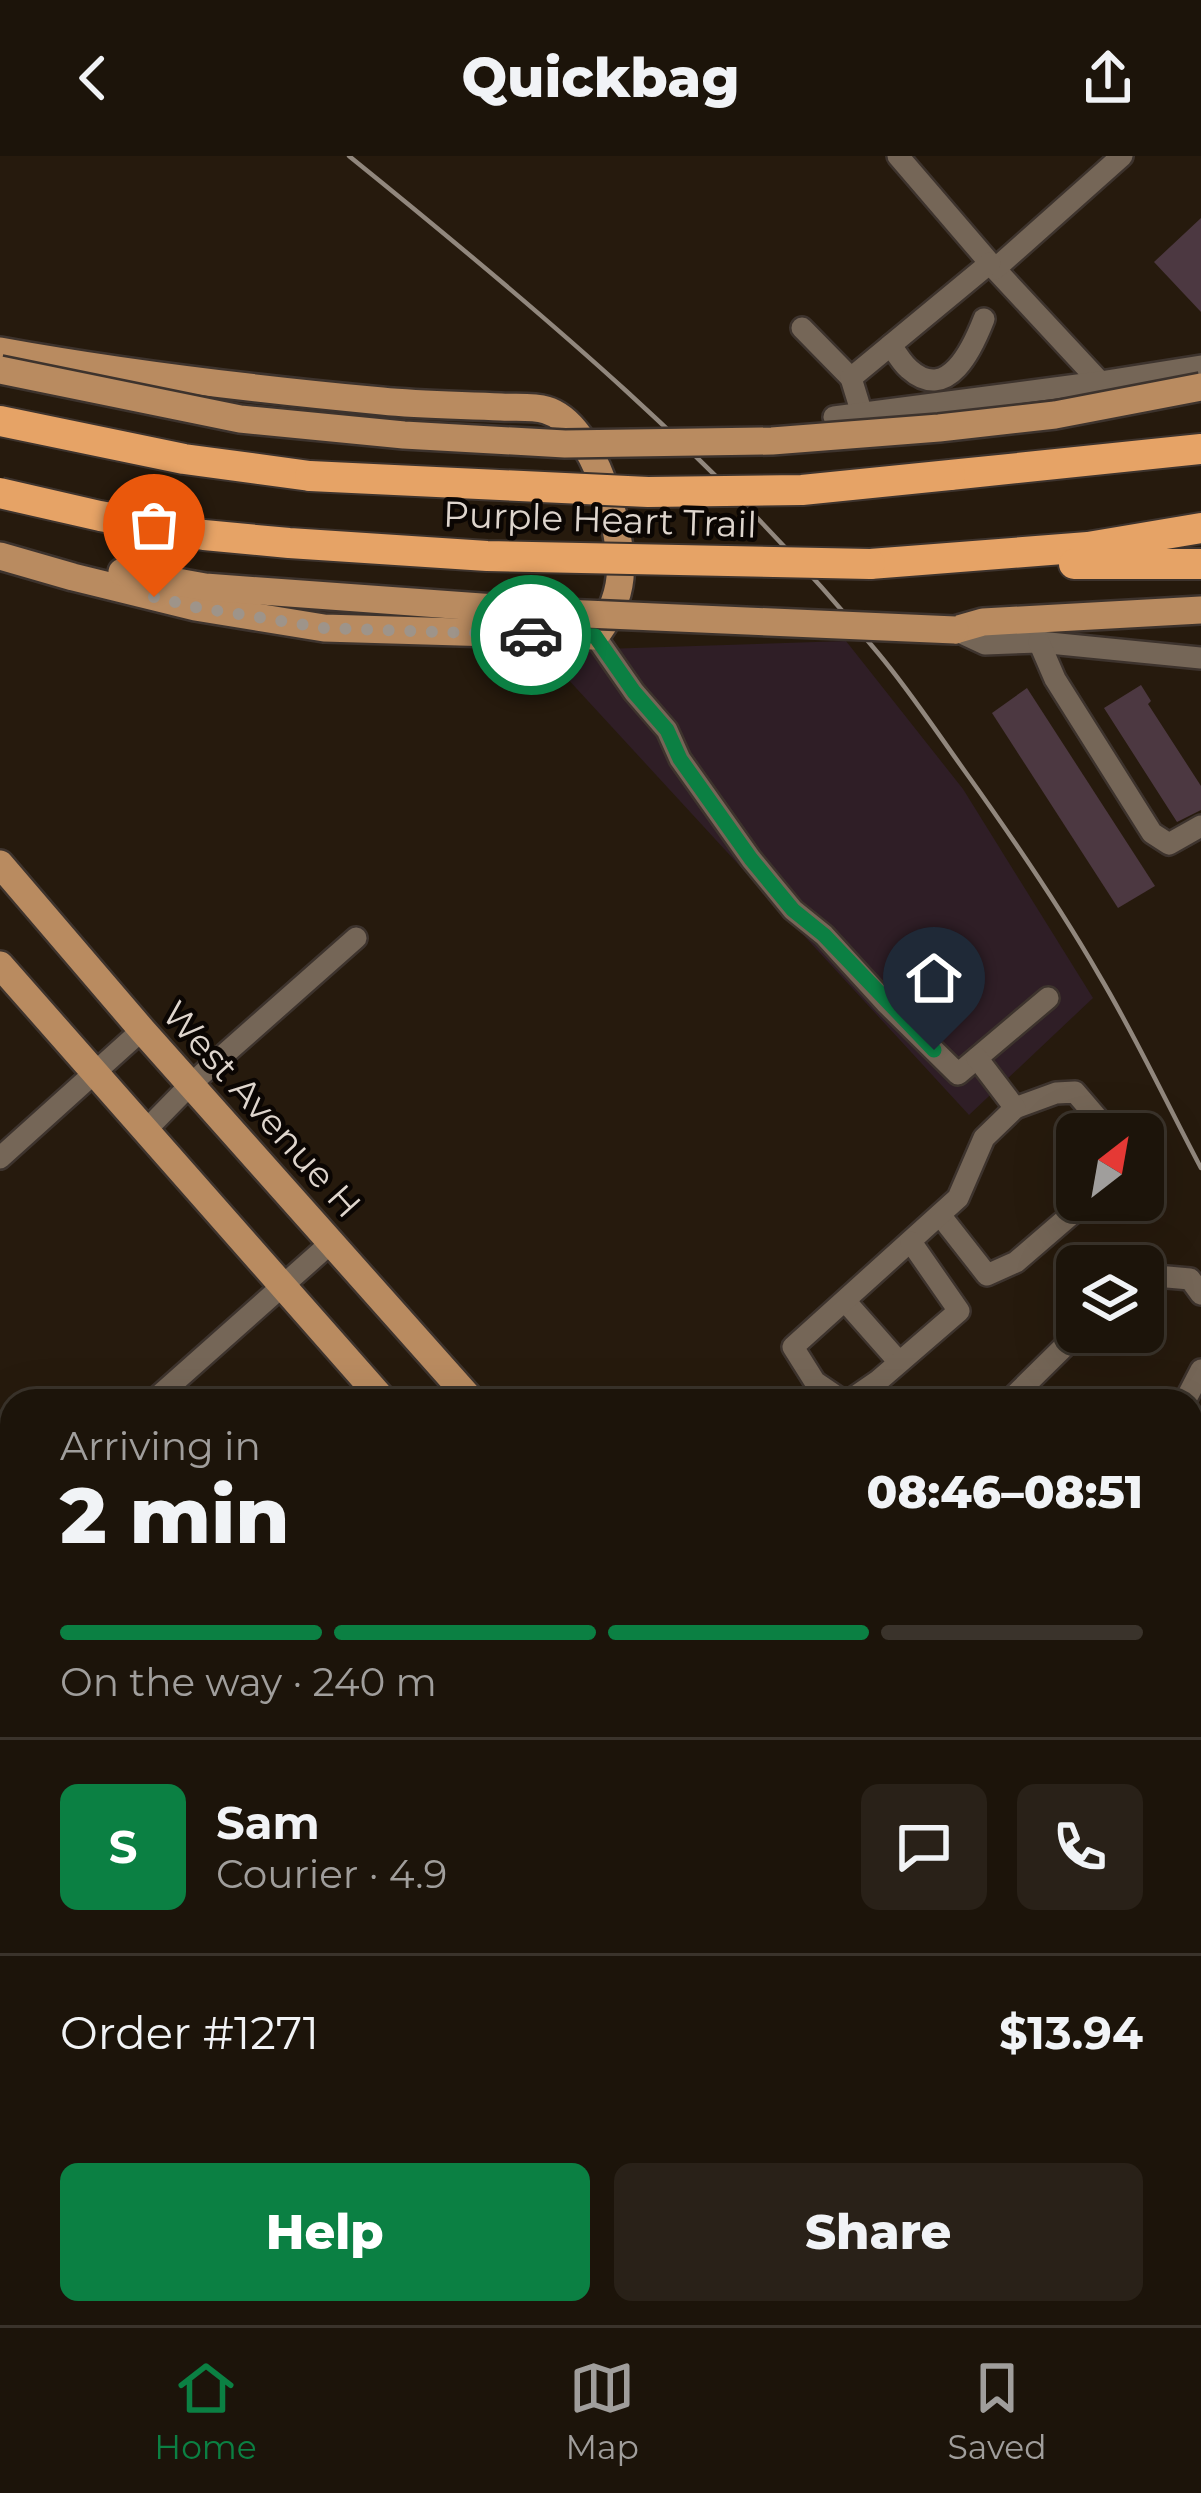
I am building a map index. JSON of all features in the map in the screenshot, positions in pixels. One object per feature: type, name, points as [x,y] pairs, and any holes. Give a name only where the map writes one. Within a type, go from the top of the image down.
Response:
[{"type":"highway","name":"Purple Heart Trail","points":[[0,422],[184,458],[310,476],[648,492],[802,490],[1191,449]]},
{"type":"highway","name":"Purple Heart Trail","points":[[0,493],[204,536],[487,556],[870,564],[1088,548],[1201,528]]},
{"type":"highway","points":[[870,564],[1201,564]]},
{"type":"main road","points":[[0,352],[97,369],[386,401],[548,410],[573,428],[610,498],[618,531],[620,579],[606,623],[595,636],[324,628],[195,607],[0,554]]},
{"type":"main road","points":[[0,370],[240,419],[565,444],[772,441],[939,428],[1055,415],[1201,388]]},
{"type":"main road","points":[[0,554],[205,586],[563,613],[956,630],[983,622],[1201,610]]},
{"type":"main road","name":"West Avenue H","points":[[0,864],[462,1389]]},
{"type":"main road","points":[[0,965],[374,1389]]},
{"type":"street","points":[[898,156],[1100,382]]},
{"type":"street","points":[[851,378],[1123,156]]},
{"type":"street","points":[[891,345],[916,374],[945,377],[971,353],[984,319]]},
{"type":"street","points":[[802,328],[851,378],[862,414]]},
{"type":"street","points":[[834,417],[1201,366]]},
{"type":"street","points":[[956,630],[985,644],[1040,642],[1201,658]]},
{"type":"street","points":[[595,636],[667,730],[680,759],[724,824],[793,910],[824,935],[958,1074],[1048,998]]},
{"type":"street","points":[[1040,642],[1054,679],[1152,833],[1169,844],[1201,826]]},
{"type":"street","points":[[146,1130],[192,1083],[356,938]]},
{"type":"street","points":[[0,1158],[142,1030]]},
{"type":"street","points":[[977,1058],[1016,1108]]},
{"type":"street","points":[[826,1389],[815,1382],[794,1347],[958,1198],[984,1138],[1016,1108],[1056,1093],[1075,1092],[1094,1113]]},
{"type":"street","points":[[940,1214],[987,1275],[1016,1262],[1064,1221]]},
{"type":"street","points":[[166,1389],[333,1241]]},
{"type":"street","points":[[866,1389],[959,1311],[911,1242]]},
{"type":"street","points":[[1164,1277],[1190,1280],[1201,1294]]},
{"type":"street","points":[[845,1302],[899,1362]]},
{"type":"street","points":[[1021,1389],[1058,1353]]},
{"type":"shaded area","points":[[846,641],[963,789],[1093,998],[969,1115],[542,651]]},
{"type":"building","points":[[1201,218],[1201,312],[1154,262]]},
{"type":"building","points":[[1141,685],[1151,701],[1148,704],[1201,786],[1201,810],[1177,822],[1104,708]]},
{"type":"building","points":[[1027,688],[1155,886],[1118,908],[992,713]]},
{"type":"railway","points":[[349,156],[558,330],[693,453],[878,653],[1067,922],[1126,1022],[1201,1168]]},
{"type":"way so far","points":[[154,597],[324,628],[531,635]]},
{"type":"route","points":[[531,635],[595,636],[667,730],[680,759],[751,859],[793,910],[824,935],[934,1050]]}]
